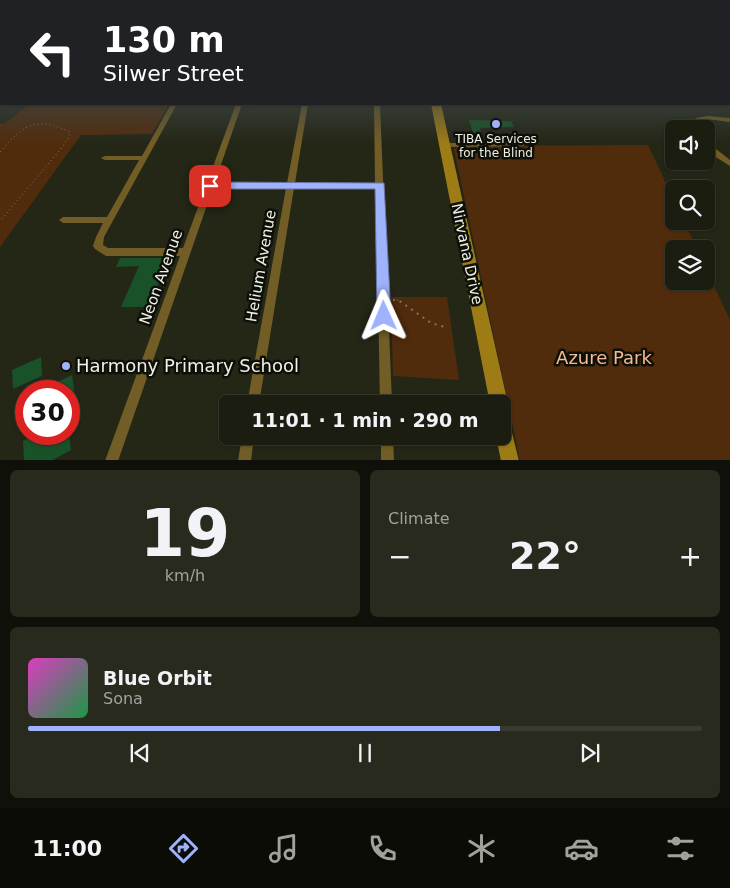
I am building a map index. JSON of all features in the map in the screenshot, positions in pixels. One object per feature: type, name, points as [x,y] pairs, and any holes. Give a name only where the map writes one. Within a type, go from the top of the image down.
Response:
[{"type":"main road","name":"Nirvana Drive","points":[[436,105],[496,395]]},
{"type":"main road","points":[[507,445],[510,460]]},
{"type":"street","points":[[173,105],[109,220],[98,242],[98,246],[102,250],[186,252]]},
{"type":"street","name":"Neon Avenue","points":[[111,460],[239,105]]},
{"type":"street","name":"Helium Avenue","points":[[255,395],[306,105]]},
{"type":"street","points":[[377,105],[386,395]]},
{"type":"street","points":[[697,120],[708,118],[730,120]]},
{"type":"street","points":[[445,145],[522,144],[532,139]]},
{"type":"street","points":[[715,153],[730,164]]},
{"type":"street","points":[[105,158],[144,158]]},
{"type":"street","points":[[210,186],[380,186]]},
{"type":"street","points":[[63,220],[109,220]]},
{"type":"street","points":[[244,460],[246,445]]},
{"type":"street","points":[[387,445],[388,460]]},
{"type":"path","points":[[0,152],[16,134],[31,123],[44,121],[70,132],[68,139],[60,150],[0,222]]},
{"type":"path","points":[[383,298],[398,300],[432,323],[444,327]]},
{"type":"green space","points":[[29,105],[168,105],[152,134],[81,135],[0,247],[0,123],[4,124]]},
{"type":"green space","name":"Azure Park","points":[[648,145],[665,181],[665,230],[688,230],[693,240],[665,240],[665,290],[715,290],[715,288],[730,320],[730,460],[520,460],[511,418],[511,395],[506,395],[454,149],[459,146]]},
{"type":"green space","points":[[391,297],[447,297],[459,380],[393,376]]},
{"type":"building","name":"TIBA Services for the Blind","points":[[469,120],[511,121],[514,127],[480,128],[481,133],[473,133]]},
{"type":"building","points":[[120,258],[164,258],[171,265],[166,265],[149,307],[121,307],[139,266],[116,267]]},
{"type":"building","points":[[41,357],[42,376],[33,380],[15,380],[15,388],[13,389],[12,370]]},
{"type":"building","points":[[72,375],[73,380],[61,380]]},
{"type":"building","points":[[23,445],[70,445],[71,450],[53,460],[24,460]]},
{"type":"place","name":"TIBA Services for the Blind","points":[[496,124]]},
{"type":"place","name":"Harmony Primary School","points":[[66,366]]},
{"type":"route","points":[[210,186],[380,186],[384,316]]}]
